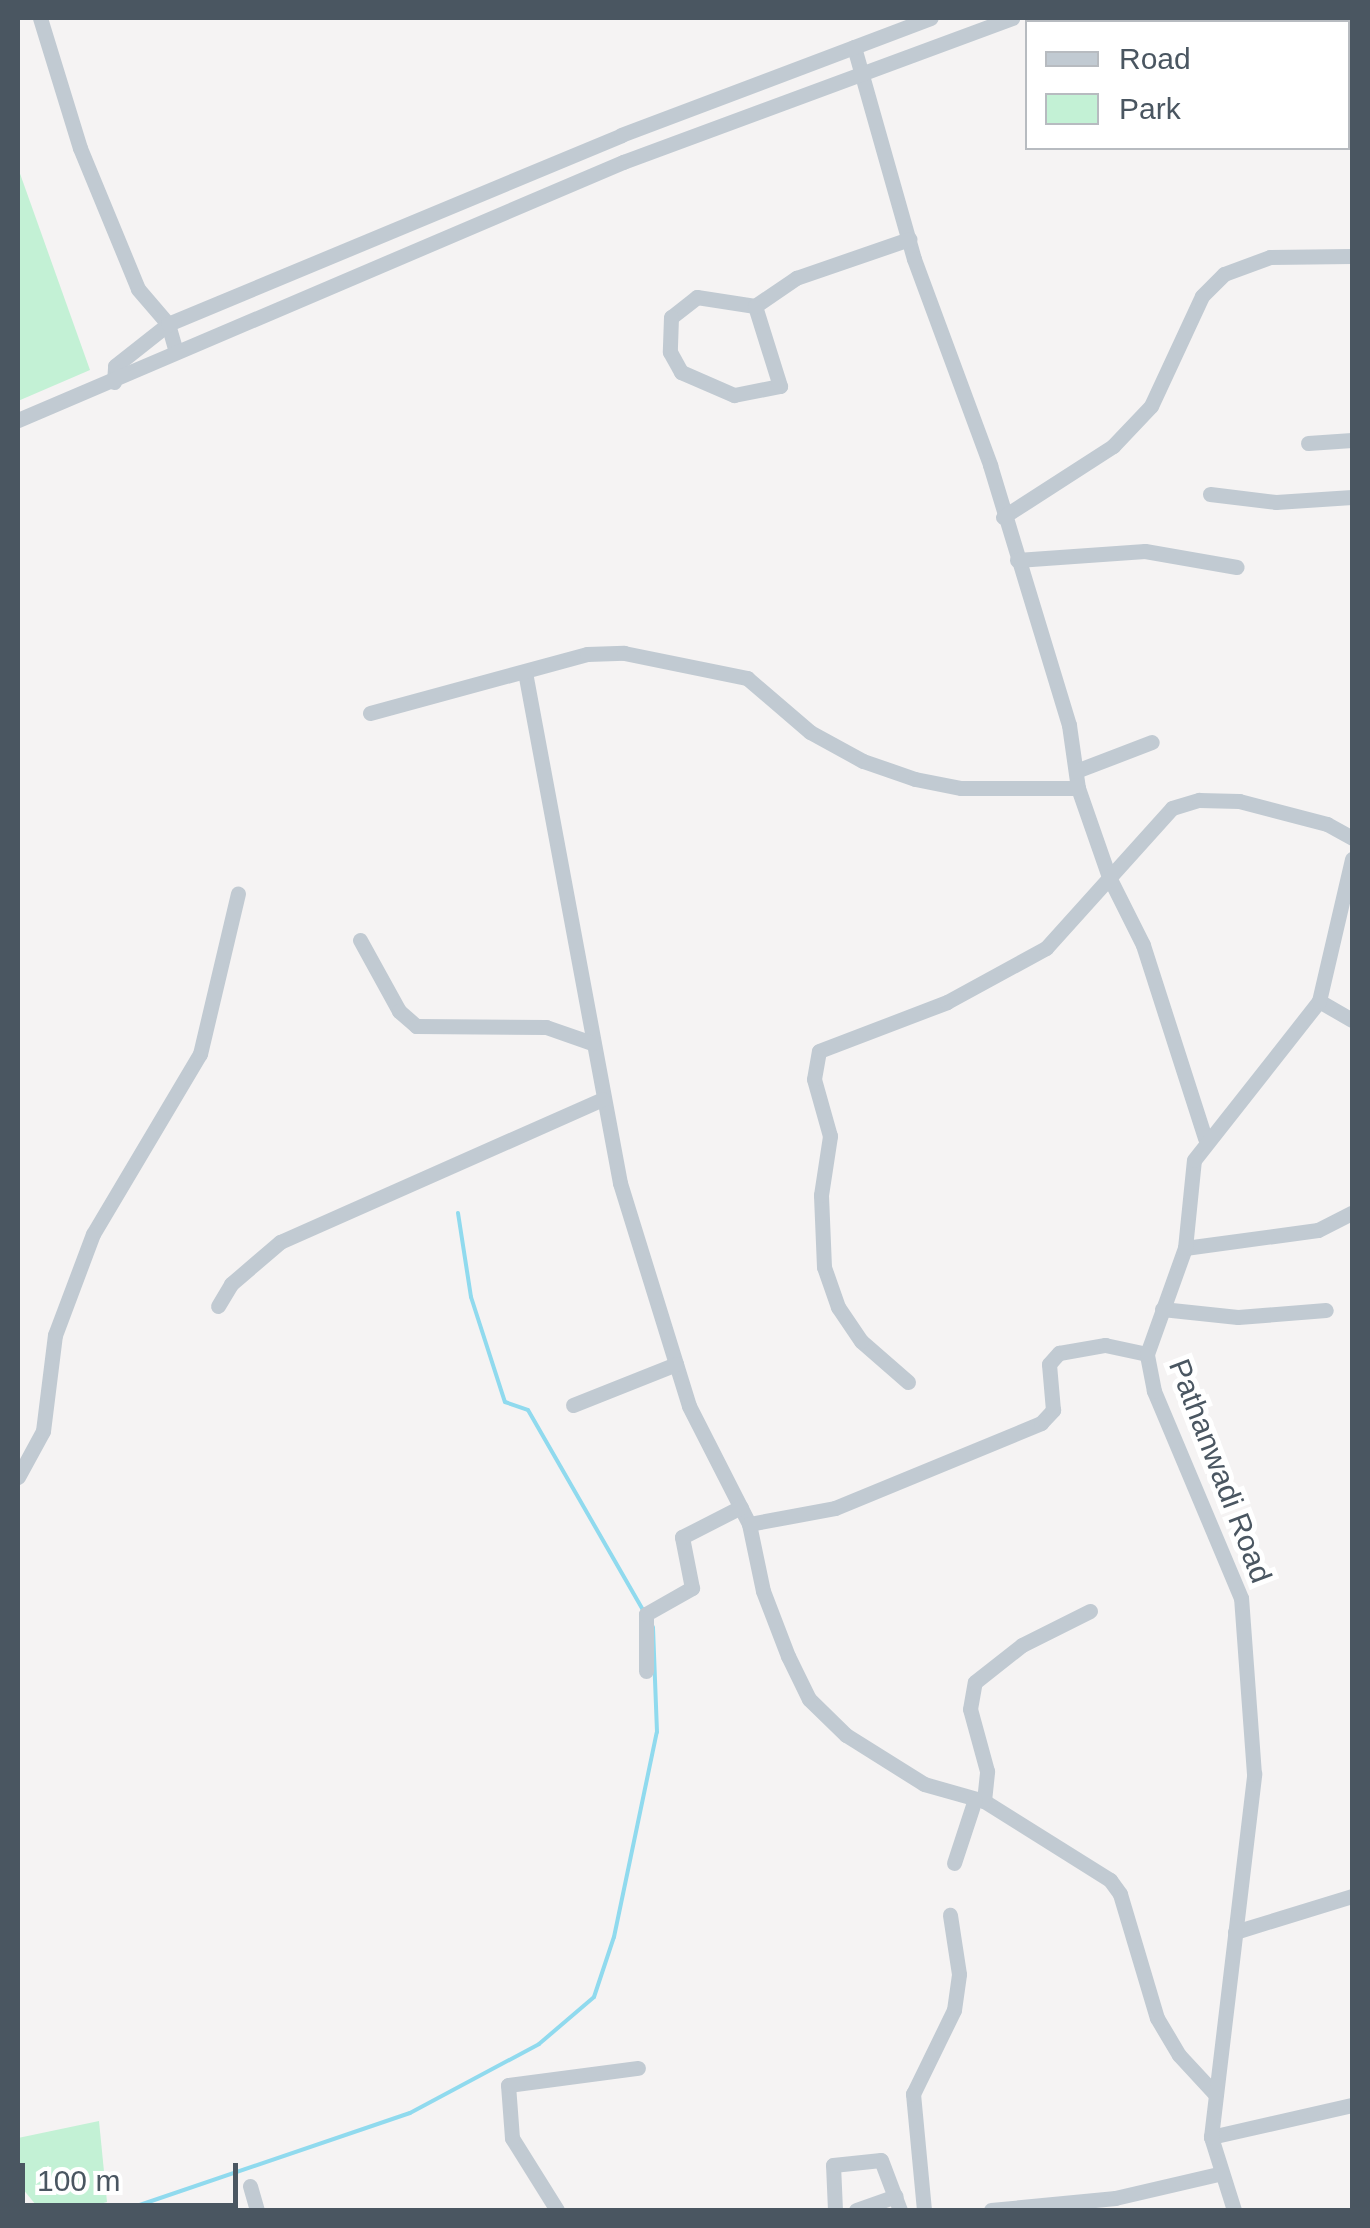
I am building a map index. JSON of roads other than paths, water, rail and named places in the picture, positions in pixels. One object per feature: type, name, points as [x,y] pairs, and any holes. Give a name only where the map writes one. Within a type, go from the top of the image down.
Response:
[{"type":"street","points":[[40,18],[80,148],[130,271],[168,324],[176,352]]},
{"type":"street","points":[[114,382],[116,366],[168,324],[622,135],[931,18]]},
{"type":"street","points":[[18,420],[623,162],[859,71],[1012,18]]},
{"type":"street","points":[[854,46],[909,239],[1069,726],[1077,779],[1110,878],[1144,945],[1205,1138]]},
{"type":"street","points":[[755,306],[780,386],[734,395],[681,372],[670,352],[671,317],[697,297],[755,306],[796,278],[909,239]]},
{"type":"street","points":[[1003,517],[1113,446],[1151,406],[1202,296],[1224,274],[1270,257],[1352,256]]},
{"type":"street","points":[[1308,442],[1352,440]]},
{"type":"street","points":[[1210,494],[1276,502],[1352,497]]},
{"type":"street","points":[[1017,560],[1145,551],[1237,567]]},
{"type":"street","points":[[370,713],[587,654],[657,657],[747,678],[810,732],[863,761],[914,779],[961,788],[1077,779],[1152,742]]},
{"type":"street","points":[[525,672],[620,1183],[689,1406],[749,1524],[763,1591],[809,1699],[846,1735],[924,1784],[979,1800],[1110,1880],[1120,1894],[1157,2018],[1216,2095]]},
{"type":"street","points":[[908,1382],[861,1342],[838,1307],[824,1267],[820,1195],[830,1136],[813,1064],[830,1044],[947,1002],[1046,948],[1172,808],[1198,800],[1293,814],[1352,838]]},
{"type":"street","name":"Pathanwadi Road","points":[[1234,2210],[1218,2174],[1211,2137],[1254,1774],[1241,1598],[1154,1391],[1147,1354],[1185,1248],[1194,1160],[1205,1138],[1319,1001],[1352,859]]},
{"type":"street","points":[[18,1477],[43,1431],[55,1335],[93,1234],[200,1054],[238,893]]},
{"type":"street","points":[[360,940],[399,1012],[416,1026],[546,1027],[592,1043]]},
{"type":"street","points":[[1319,1001],[1352,1020]]},
{"type":"street","points":[[218,1306],[240,1274],[280,1242],[603,1099]]},
{"type":"street","points":[[1185,1248],[1318,1230],[1352,1213]]},
{"type":"street","points":[[1162,1309],[1238,1317],[1326,1310]]},
{"type":"street","points":[[749,1524],[835,1508],[1041,1423],[1053,1410],[1050,1364],[1060,1353],[1105,1345],[1147,1354]]},
{"type":"street","points":[[573,1405],[676,1364]]},
{"type":"street","points":[[646,1671],[646,1614],[692,1588],[682,1537],[741,1507]]},
{"type":"street","points":[[954,1863],[988,1771],[970,1709],[975,1682],[1022,1645],[1090,1611]]},
{"type":"street","points":[[1235,1932],[1352,1896]]},
{"type":"street","points":[[924,2210],[913,2094],[954,2010],[959,1974],[950,1916]]},
{"type":"street","points":[[556,2210],[512,2138],[508,2084],[638,2068]]},
{"type":"street","points":[[1211,2137],[1352,2104]]},
{"type":"street","points":[[835,2210],[833,2166],[881,2160],[898,2203],[856,2210]]},
{"type":"street","points":[[992,2210],[1040,2208],[1218,2174]]},
{"type":"street","points":[[250,2186],[258,2210]]},
{"type":"waterway","points":[[458,1213],[471,1297],[505,1402],[528,1410],[643,1610]]},
{"type":"waterway","points":[[125,2210],[410,2113],[539,2044],[594,1997],[614,1937],[657,1732],[653,1627]]}]
